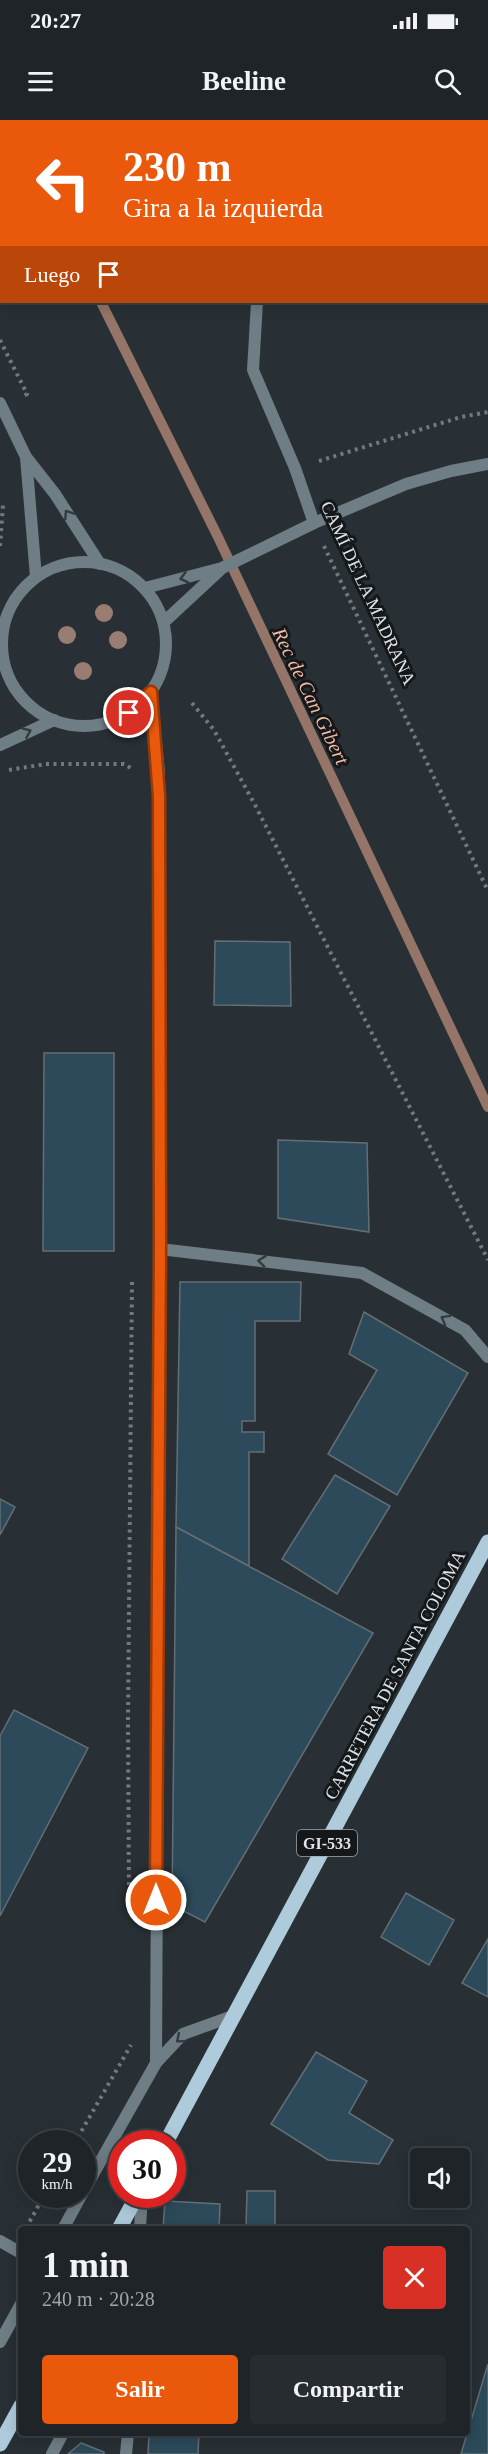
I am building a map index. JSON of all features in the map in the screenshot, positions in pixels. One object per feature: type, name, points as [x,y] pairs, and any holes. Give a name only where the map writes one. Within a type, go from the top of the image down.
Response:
[{"type":"main road","name":"CARRETERA DE SANTA COLOMA","points":[[172,2130],[488,1542]]},
{"type":"main road","points":[[120,2226],[130,2208]]},
{"type":"main road","points":[[0,2444],[18,2411]]},
{"type":"street","name":"CAMÍ DE LA MADRANA","points":[[257,303],[253,370],[295,468],[314,523]]},
{"type":"street","points":[[1,405],[26,457],[55,494],[100,564]]},
{"type":"street","points":[[26,457],[36,577]]},
{"type":"street","points":[[145,588],[222,568],[289,534],[406,484],[451,471],[488,464]]},
{"type":"street","points":[[83,562],[100,564],[120,570],[145,588],[156,604],[164,622],[166,644],[164,665],[151,692],[129,713],[108,723],[85,726],[69,725],[54,720],[33,708],[16,690],[3,660],[2,629],[15,599],[36,577],[66,564],[83,562]]},
{"type":"street","points":[[164,622],[222,568]]},
{"type":"street","points":[[151,692],[159,772],[160,1249],[156,2063]]},
{"type":"street","points":[[0,745],[54,720]]},
{"type":"street","points":[[160,1249],[362,1273],[465,1330],[488,1357]]},
{"type":"street","points":[[96,2169],[156,2063],[183,2034],[233,2016]]},
{"type":"street","points":[[65,2226],[74,2208]]},
{"type":"street","points":[[141,2226],[142,2208]]},
{"type":"street","points":[[0,2241],[18,2251]]},
{"type":"street","points":[[0,2343],[18,2310]]},
{"type":"street","points":[[52,2454],[61,2436]]},
{"type":"street","points":[[126,2454],[128,2436]]},
{"type":"path","points":[[0,340],[27,394],[1,405]]},
{"type":"path","points":[[295,468],[461,417],[488,412]]},
{"type":"path","points":[[0,546],[4,497]]},
{"type":"path","name":"CAMÍ DE LA MADRANA","points":[[314,523],[488,891]]},
{"type":"path","points":[[192,703],[214,730],[255,805],[488,1260]]},
{"type":"path","points":[[0,771],[57,764],[124,764],[138,772],[159,772]]},
{"type":"path","points":[[129,1901],[128,1721],[133,1271]]},
{"type":"path","points":[[82,2130],[131,2045],[131,2033]]},
{"type":"path","points":[[27,2226],[37,2208]]},
{"type":"building","points":[[215,941],[290,942],[291,1006],[214,1005]]},
{"type":"building","points":[[44,1053],[114,1053],[114,1251],[43,1251]]},
{"type":"building","points":[[278,1140],[367,1143],[369,1232],[278,1218]]},
{"type":"building","points":[[180,1282],[301,1282],[300,1321],[255,1321],[255,1421],[242,1421],[242,1432],[264,1432],[264,1452],[249,1452],[249,1566],[176,1527]]},
{"type":"building","points":[[364,1312],[468,1373],[397,1495],[328,1454],[377,1370],[349,1354]]},
{"type":"building","points":[[335,1475],[390,1506],[337,1594],[282,1559]]},
{"type":"building","points":[[0,1499],[15,1507],[0,1535]]},
{"type":"building","points":[[176,1527],[373,1633],[205,1922],[172,1905]]},
{"type":"building","points":[[14,1710],[88,1748],[0,1916],[0,1736]]},
{"type":"building","points":[[406,1893],[454,1920],[429,1965],[381,1937]]},
{"type":"building","points":[[488,1939],[488,1997],[462,1983]]},
{"type":"building","points":[[316,2052],[367,2081],[349,2113],[393,2140],[379,2164],[328,2160],[271,2124]]},
{"type":"building","points":[[247,2191],[275,2191],[275,2226],[246,2226]]},
{"type":"building","points":[[186,2202],[220,2204],[219,2226],[163,2226],[164,2208],[186,2208]]},
{"type":"building","points":[[488,2364],[488,2454],[461,2454],[466,2436],[470,2436],[470,2424]]},
{"type":"building","points":[[149,2436],[199,2436],[198,2454],[148,2454]]},
{"type":"building","points":[[81,2443],[104,2452],[104,2454],[68,2454]]},
{"type":"waterway","name":"Rec de Can Gibert","points":[[101,303],[218,537],[488,1107]]},
{"type":"route","points":[[129,713],[151,692],[159,772],[160,1249],[156,1900]]}]
